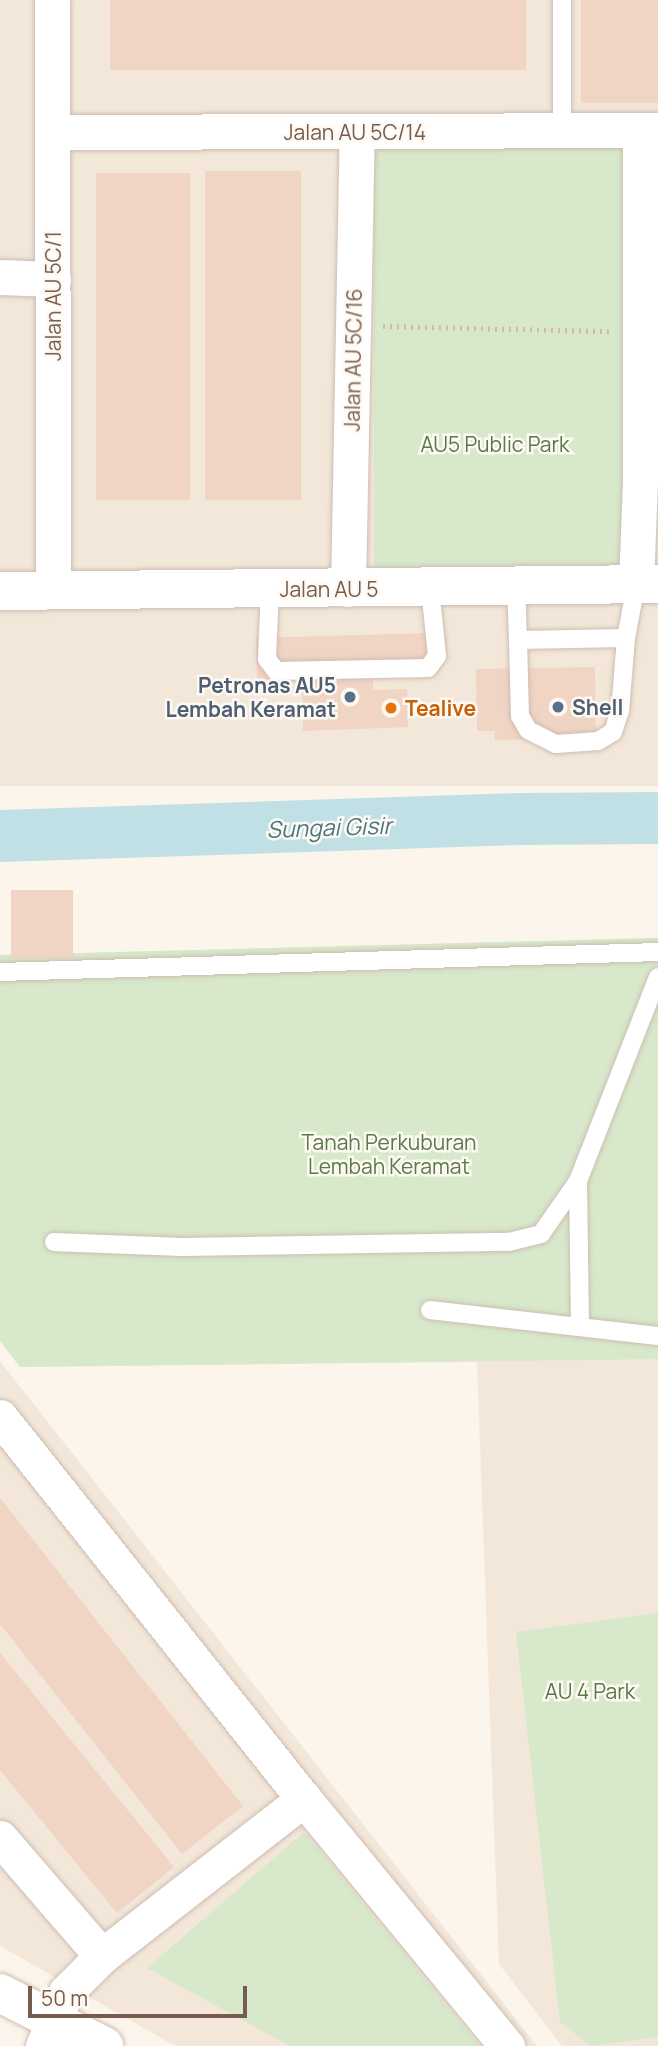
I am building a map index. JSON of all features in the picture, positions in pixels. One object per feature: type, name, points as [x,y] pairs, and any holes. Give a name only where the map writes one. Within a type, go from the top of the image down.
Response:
[{"type":"main road","name":"Jalan AU 5","points":[[0,591],[647,584]]},
{"type":"main road","points":[[0,1993],[48,2033],[104,2046]]},
{"type":"street","name":"Jalan AU 5C/1","points":[[52,0],[53,591]]},
{"type":"street","name":"Jalan AU 5C/14","points":[[53,132],[649,130]]},
{"type":"street","points":[[647,584],[649,483],[636,331],[649,182],[649,130]]},
{"type":"street","name":"Jalan AU 5C/16","points":[[348,589],[357,132]]},
{"type":"street","points":[[0,277],[53,279]]},
{"type":"street","points":[[0,1417],[304,1799],[507,2046]]},
{"type":"street","points":[[48,2033],[66,1992],[102,1956],[304,1799]]},
{"type":"street","points":[[0,1838],[102,1956]]},
{"type":"lane","points":[[562,0],[562,131]]},
{"type":"lane","points":[[516,587],[520,716],[528,730],[556,744],[598,741],[613,732],[620,711],[626,638],[647,584]]},
{"type":"lane","points":[[270,589],[267,659],[276,671],[428,668],[437,656],[430,588]]},
{"type":"lane","points":[[518,640],[626,638]]},
{"type":"lane","points":[[0,971],[658,952]]},
{"type":"lane","points":[[54,1242],[182,1247],[509,1241],[541,1234],[578,1181],[658,977]]},
{"type":"lane","points":[[578,1181],[580,1328]]},
{"type":"lane","points":[[430,1310],[658,1336]]},
{"type":"path","points":[[380,329],[377,326],[636,331]]},
{"type":"shaded area","points":[[0,0],[658,0],[658,786],[0,786]]},
{"type":"shaded area","name":"Tanah Perkuburan Lembah Keramat","points":[[658,938],[658,2046],[562,2046],[499,1964],[477,1362],[20,1367],[0,1341],[0,955]]},
{"type":"shaded area","points":[[0,1361],[537,2046],[175,2046],[0,1946]]},
{"type":"green space","name":"AU5 Public Park","points":[[374,141],[632,141],[632,580],[374,580]]},
{"type":"green space","name":"Tanah Perkuburan Lembah Keramat","points":[[658,938],[658,1359],[20,1367],[0,1341],[0,955]]},
{"type":"green space","name":"AU 4 Park","points":[[658,1613],[658,2037],[591,2046],[560,2022],[516,1632]]},
{"type":"green space","points":[[304,1832],[480,2046],[290,2046],[147,1968]]},
{"type":"building","points":[[110,0],[526,0],[526,70],[110,70]]},
{"type":"building","points":[[581,0],[658,0],[658,103],[581,103]]},
{"type":"building","points":[[205,171],[301,171],[301,500],[205,500]]},
{"type":"building","points":[[96,173],[190,173],[190,500],[96,500]]},
{"type":"building","points":[[430,633],[432,675],[373,676],[373,690],[407,689],[408,727],[303,731],[302,679],[257,680],[256,638]]},
{"type":"building","points":[[595,667],[596,739],[495,740],[495,731],[477,731],[476,669]]},
{"type":"building","points":[[11,890],[73,890],[73,958],[11,958]]},
{"type":"building","points":[[0,1498],[243,1806],[182,1854],[0,1624]]},
{"type":"building","points":[[0,1653],[174,1867],[117,1913],[0,1770]]},
{"type":"waterway","name":"Sungai Gisir","points":[[0,836],[520,819],[658,818]]},
{"type":"place","name":"Petronas AU5 Lembah Keramat","points":[[350,697]]},
{"type":"place","name":"Shell","points":[[558,707]]},
{"type":"place","name":"Tealive","points":[[391,708]]}]
